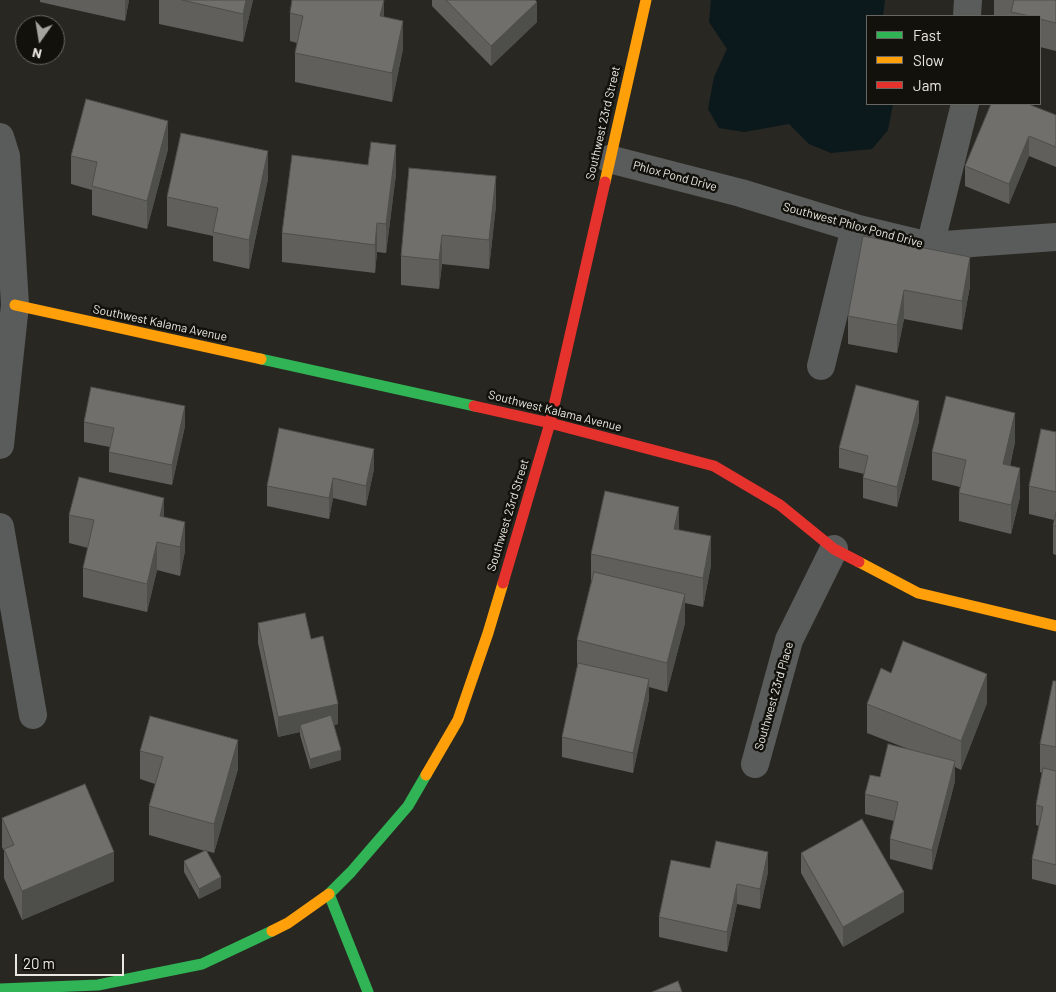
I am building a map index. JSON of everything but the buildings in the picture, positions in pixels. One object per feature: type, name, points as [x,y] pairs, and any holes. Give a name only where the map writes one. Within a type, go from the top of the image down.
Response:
[{"type":"street","name":"Southwest 23rd Street","points":[[0,989],[98,985],[202,964],[288,922],[329,894],[351,872],[408,806],[458,720],[488,633],[550,423],[646,0]]},
{"type":"street","points":[[967,15],[968,0]]},
{"type":"street","points":[[930,246],[965,105]]},
{"type":"street","points":[[0,137],[6,156],[15,305],[0,445]]},
{"type":"street","name":"Phlox Pond Drive","points":[[609,159],[741,194]]},
{"type":"street","name":"Southwest Phlox Pond Drive","points":[[741,194],[855,228],[930,246],[1056,237]]},
{"type":"street","points":[[821,366],[855,228]]},
{"type":"street","name":"Southwest Kalama Avenue","points":[[15,305],[550,423],[714,466],[780,505],[834,548],[918,593],[1056,626]]},
{"type":"street","points":[[0,527],[33,715]]},
{"type":"street","name":"Southwest 23rd Place","points":[[755,764],[789,640],[834,548]]},
{"type":"street","points":[[329,894],[368,992]]},
{"type":"shaded area","points":[[711,0],[885,0],[883,15],[866,15],[866,105],[893,105],[888,130],[872,149],[831,153],[809,144],[789,124],[744,132],[719,128],[708,109],[714,77],[727,49],[709,22]]},
{"type":"traffic: fast","points":[[261,359],[474,406]]},
{"type":"traffic: fast","points":[[368,992],[329,894],[351,872],[408,806],[426,775]]},
{"type":"traffic: fast","points":[[0,989],[98,985],[202,964],[272,931]]},
{"type":"traffic: slow","points":[[605,182],[646,0]]},
{"type":"traffic: slow","points":[[15,305],[261,359]]},
{"type":"traffic: slow","points":[[859,562],[918,593],[1056,626]]},
{"type":"traffic: slow","points":[[426,775],[458,720],[503,583]]},
{"type":"traffic: slow","points":[[272,931],[288,923],[329,894]]},
{"type":"traffic: jam","points":[[503,583],[550,423],[605,182]]},
{"type":"traffic: jam","points":[[474,406],[550,423],[714,466],[780,505],[834,549],[859,562]]}]
